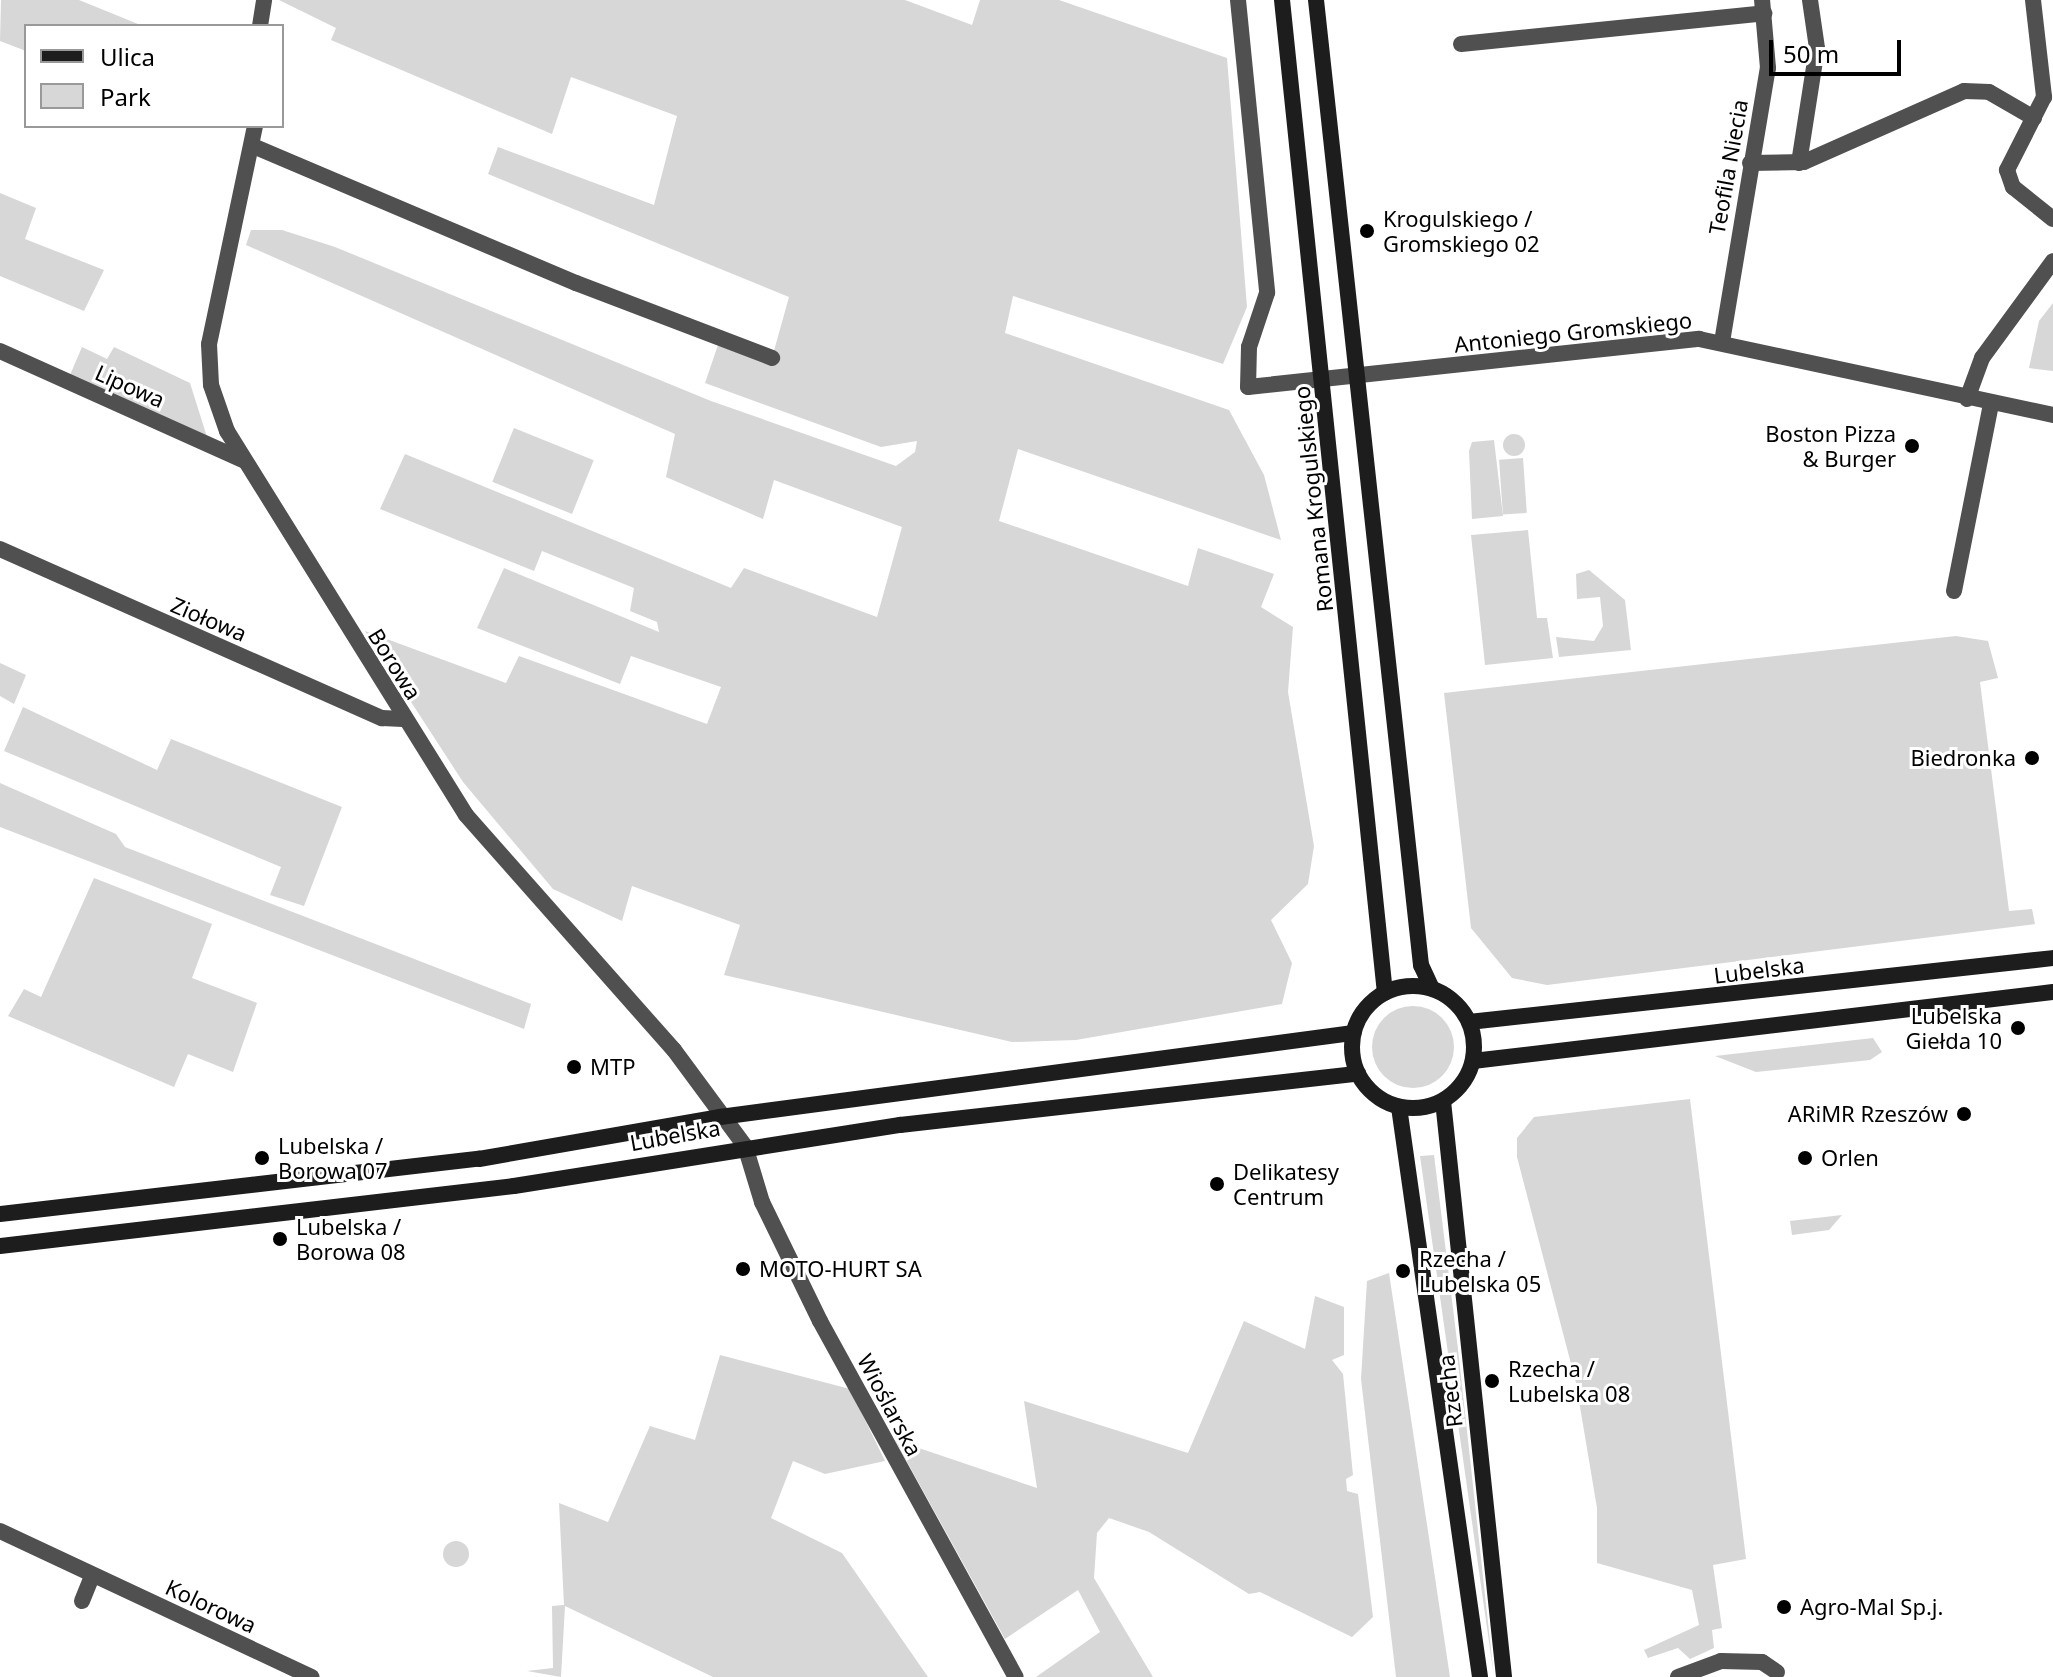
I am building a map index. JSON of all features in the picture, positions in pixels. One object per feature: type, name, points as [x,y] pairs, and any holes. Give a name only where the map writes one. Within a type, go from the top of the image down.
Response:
[{"type":"main road","name":"Romana Krogulskiego","points":[[1282,0],[1385,993]]},
{"type":"main road","points":[[1316,0],[1421,965],[1432,989],[1469,1022],[1473,1061],[1460,1087],[1443,1101],[1399,1107],[1379,1099],[1358,1074],[1353,1033],[1385,993],[1432,989]]},
{"type":"main road","name":"Lubelska","points":[[1469,1022],[2053,958]]},
{"type":"main road","points":[[1473,1061],[2053,992]]},
{"type":"main road","name":"Lubelska","points":[[0,1214],[479,1159],[720,1117],[1353,1033]]},
{"type":"main road","name":"Lubelska","points":[[0,1246],[514,1186],[745,1146],[1358,1074]]},
{"type":"main road","name":"Rzecha","points":[[1443,1101],[1504,1677]]},
{"type":"main road","name":"Rzecha","points":[[1399,1107],[1480,1677]]},
{"type":"street","points":[[260,24],[264,0]]},
{"type":"street","name":"Antoniego Gromskiego","points":[[1238,0],[1267,293],[1249,347],[1248,387],[1722,342],[1967,399],[2053,415]]},
{"type":"street","points":[[1799,163],[1817,48],[1810,0]]},
{"type":"street","points":[[2033,0],[2047,77],[2034,118],[2007,170],[2013,187],[2053,219]]},
{"type":"street","points":[[1461,44],[1763,6]]},
{"type":"street","name":"Teofila Niecia","points":[[1722,342],[1768,68],[1763,6]]},
{"type":"street","points":[[1750,163],[1799,163],[1964,91],[1989,92],[2034,118]]},
{"type":"street","name":"Borowa","points":[[255,128],[208,364],[243,460],[466,815],[674,1050],[720,1117],[745,1146]]},
{"type":"street","points":[[253,146],[772,358]]},
{"type":"street","points":[[1967,399],[2006,320],[2053,261]]},
{"type":"street","name":"Lipowa","points":[[0,351],[243,460]]},
{"type":"street","points":[[1954,591],[1991,404]]},
{"type":"street","name":"Ziołowa","points":[[0,549],[382,718],[403,719]]},
{"type":"street","name":"Wioślarska","points":[[745,1146],[762,1202],[815,1311],[1016,1677]]},
{"type":"street","name":"Kolorowa","points":[[0,1531],[312,1677]]},
{"type":"street","points":[[82,1601],[92,1576]]},
{"type":"street","points":[[1678,1677],[1721,1661],[1762,1662],[1777,1672]]},
{"type":"green space","points":[[1,0],[79,0],[138,24],[24,24],[24,50],[0,41]]},
{"type":"green space","points":[[279,0],[905,0],[972,25],[980,0],[1059,0],[1227,58],[1247,307],[1223,364],[1013,296],[1005,333],[1229,410],[1264,475],[1281,540],[1018,449],[999,521],[1188,586],[1198,548],[1274,574],[1261,607],[1293,627],[1288,692],[1314,846],[1308,884],[1271,920],[1292,963],[1282,1004],[1076,1040],[1012,1042],[724,975],[740,925],[632,886],[622,921],[553,889],[463,782],[365,631],[506,683],[519,656],[707,724],[721,687],[631,656],[620,684],[477,628],[504,568],[659,632],[657,622],[630,611],[634,588],[542,551],[534,571],[380,509],[405,454],[731,588],[744,568],[877,617],[902,527],[774,480],[763,519],[666,477],[675,434],[246,245],[251,230],[282,230],[335,247],[711,401],[896,466],[915,452],[917,441],[881,447],[705,383],[718,345],[770,365],[789,297],[488,174],[498,147],[654,205],[677,116],[571,77],[552,134],[331,40],[336,28]]},
{"type":"green space","points":[[0,193],[36,208],[25,239],[104,270],[84,311],[0,276]]},
{"type":"green space","points":[[2053,303],[2053,371],[2029,368],[2039,321]]},
{"type":"green space","points":[[82,347],[107,359],[114,347],[190,383],[207,437],[70,375]]},
{"type":"green space","points":[[514,428],[594,460],[572,514],[492,482]]},
{"type":"green space","points":[[1514,434],[1522,437],[1525,445],[1522,453],[1514,456],[1506,453],[1503,445],[1506,437]]},
{"type":"green space","points":[[1494,440],[1503,516],[1472,519],[1469,451],[1472,442]]},
{"type":"green space","points":[[1523,458],[1527,513],[1503,515],[1499,460]]},
{"type":"green space","points":[[1528,530],[1537,618],[1547,618],[1553,658],[1485,665],[1471,535]]},
{"type":"green space","points":[[1589,570],[1625,600],[1631,650],[1559,657],[1556,637],[1594,641],[1603,626],[1600,597],[1577,599],[1576,574]]},
{"type":"green space","points":[[1956,636],[1988,641],[1998,678],[1980,682],[2009,911],[2032,909],[2035,924],[1547,985],[1512,978],[1471,928],[1444,693]]},
{"type":"green space","points":[[0,663],[26,675],[14,704],[0,696]]},
{"type":"green space","points":[[23,707],[157,770],[171,739],[342,807],[304,906],[270,895],[281,867],[4,751]]},
{"type":"green space","points":[[0,783],[116,834],[125,847],[531,1004],[524,1029],[0,827]]},
{"type":"green space","points":[[94,878],[212,924],[192,978],[257,1003],[233,1072],[188,1054],[174,1087],[8,1016],[24,989],[41,997]]},
{"type":"green space","points":[[1413,1006],[1429,1009],[1442,1018],[1451,1031],[1454,1047],[1451,1063],[1442,1076],[1429,1085],[1413,1088],[1397,1085],[1384,1076],[1375,1063],[1372,1047],[1375,1031],[1384,1018],[1397,1009]]},
{"type":"green space","points":[[1873,1038],[1882,1052],[1870,1060],[1756,1072],[1715,1056]]},
{"type":"green space","points":[[1690,1099],[1746,1559],[1713,1565],[1722,1628],[1712,1630],[1714,1648],[1690,1659],[1678,1648],[1648,1658],[1644,1650],[1699,1625],[1692,1590],[1597,1563],[1597,1508],[1576,1383],[1517,1157],[1517,1138],[1534,1117]]},
{"type":"green space","points":[[1434,1155],[1458,1349],[1494,1677],[1420,1156]]},
{"type":"green space","points":[[1842,1215],[1829,1230],[1792,1235],[1790,1221]]},
{"type":"green space","points":[[1389,1273],[1450,1677],[1396,1677],[1361,1379],[1367,1281]]},
{"type":"green space","points":[[1315,1296],[1344,1307],[1344,1355],[1332,1360],[1343,1374],[1353,1475],[1346,1479],[1347,1491],[1358,1494],[1373,1617],[1352,1637],[1260,1592],[1249,1594],[1149,1532],[1109,1518],[1097,1533],[1094,1578],[1153,1677],[1036,1677],[1100,1632],[1078,1590],[1005,1639],[895,1440],[1037,1488],[1024,1401],[1188,1453],[1244,1321],[1305,1349]]},
{"type":"green space","points":[[720,1355],[850,1389],[885,1461],[825,1474],[793,1461],[771,1518],[842,1553],[928,1677],[713,1677],[565,1606],[561,1677],[527,1671],[553,1668],[552,1606],[564,1605],[559,1503],[608,1522],[650,1426],[695,1440]]},
{"type":"green space","points":[[456,1541],[465,1545],[469,1554],[465,1563],[456,1567],[447,1563],[443,1554],[447,1545]]},
{"type":"place","name":"Krogulskiego / Gromskiego 02","points":[[1367,231]]},
{"type":"place","name":"Boston Pizza & Burger","points":[[1912,446]]},
{"type":"place","name":"Biedronka","points":[[2032,758]]},
{"type":"place","name":"Lubelska Giełda 10","points":[[2018,1028]]},
{"type":"place","name":"MTP","points":[[574,1067]]},
{"type":"place","name":"ARiMR Rzeszów","points":[[1964,1114]]},
{"type":"place","name":"Lubelska / Borowa 07","points":[[262,1158]]},
{"type":"place","name":"Orlen","points":[[1805,1158]]},
{"type":"place","name":"Delikatesy Centrum","points":[[1217,1184]]},
{"type":"place","name":"Lubelska / Borowa 08","points":[[280,1239]]},
{"type":"place","name":"MOTO-HURT SA","points":[[743,1269]]},
{"type":"place","name":"Rzecha / Lubelska 05","points":[[1403,1271]]},
{"type":"place","name":"Rzecha / Lubelska 08","points":[[1492,1381]]},
{"type":"place","name":"Agro-Mal Sp.j.","points":[[1784,1607]]}]
